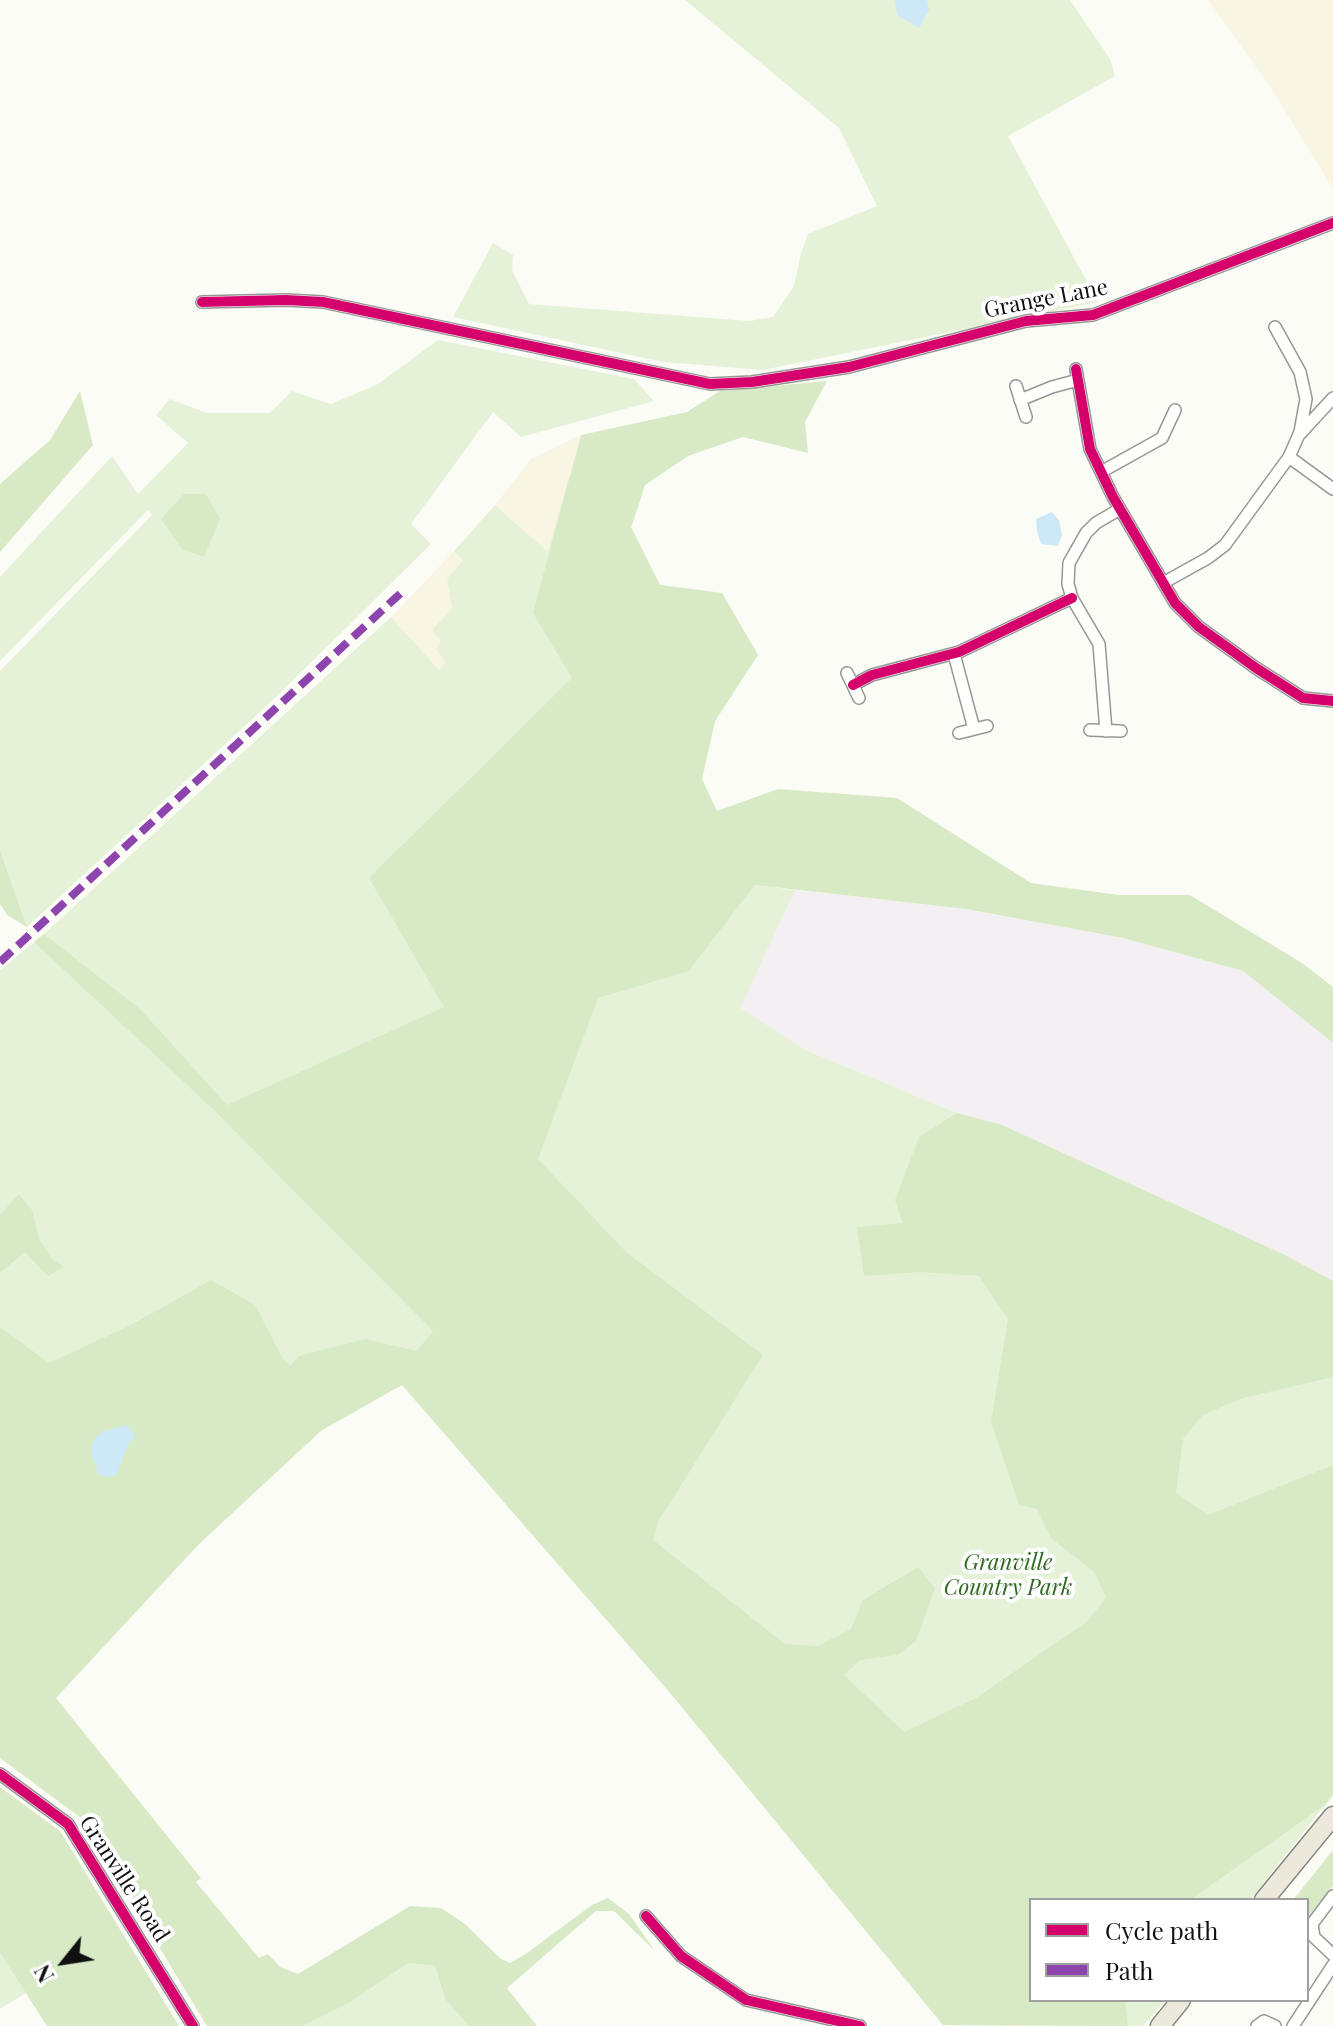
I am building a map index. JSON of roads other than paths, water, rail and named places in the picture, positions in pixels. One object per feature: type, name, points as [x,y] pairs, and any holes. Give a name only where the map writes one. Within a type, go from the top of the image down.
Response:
[{"type":"main road","points":[[1266,1898],[1333,1816]]},
{"type":"main road","points":[[1281,1898],[1333,1832]]},
{"type":"main road","points":[[1160,2026],[1179,2002]]},
{"type":"main road","points":[[1175,2026],[1195,2002]]},
{"type":"street","name":"Grange Lane","points":[[202,302],[323,302],[710,384],[752,382],[835,370],[1026,321],[1093,315],[1333,223]]},
{"type":"street","points":[[1163,583],[1225,545],[1289,457],[1299,435],[1306,399],[1300,372],[1275,327]]},
{"type":"street","points":[[1020,400],[1077,375],[1090,449],[1120,509],[1175,603],[1199,627],[1303,698],[1333,701]]},
{"type":"street","points":[[1016,386],[1026,417]]},
{"type":"street","points":[[1299,435],[1333,398]]},
{"type":"street","points":[[1101,472],[1162,438],[1175,410]]},
{"type":"street","points":[[1289,457],[1333,489]]},
{"type":"street","points":[[1106,731],[1099,644],[1072,598],[1068,584],[1069,563],[1086,533],[1096,523],[1120,509]]},
{"type":"street","points":[[859,698],[850,679],[954,654],[1072,598]]},
{"type":"street","points":[[954,654],[974,729]]},
{"type":"street","points":[[959,733],[987,726]]},
{"type":"street","points":[[1090,730],[1121,731]]},
{"type":"street","name":"Granville Road","points":[[0,1774],[68,1824],[193,2026]]},
{"type":"street","points":[[1333,1896],[1312,1924],[1314,1937],[1333,1955]]},
{"type":"street","points":[[646,1916],[681,1956],[746,2000],[860,2026]]},
{"type":"street","points":[[1309,2002],[1333,1965]]},
{"type":"street","points":[[1293,2026],[1309,2002]]},
{"type":"street","points":[[1257,2026],[1264,2021],[1275,2026]]},
{"type":"water","points":[[895,0],[927,0],[929,10],[919,28],[897,15]]},
{"type":"water","points":[[1052,512],[1059,520],[1062,535],[1058,546],[1041,544],[1037,531],[1036,519]]},
{"type":"water","points":[[125,1425],[135,1438],[129,1443],[116,1475],[103,1477],[97,1473],[92,1459],[92,1445],[97,1436],[105,1431]]},
{"type":"park label","name":"Granville Country Park","points":[[1008,1576]]}]
